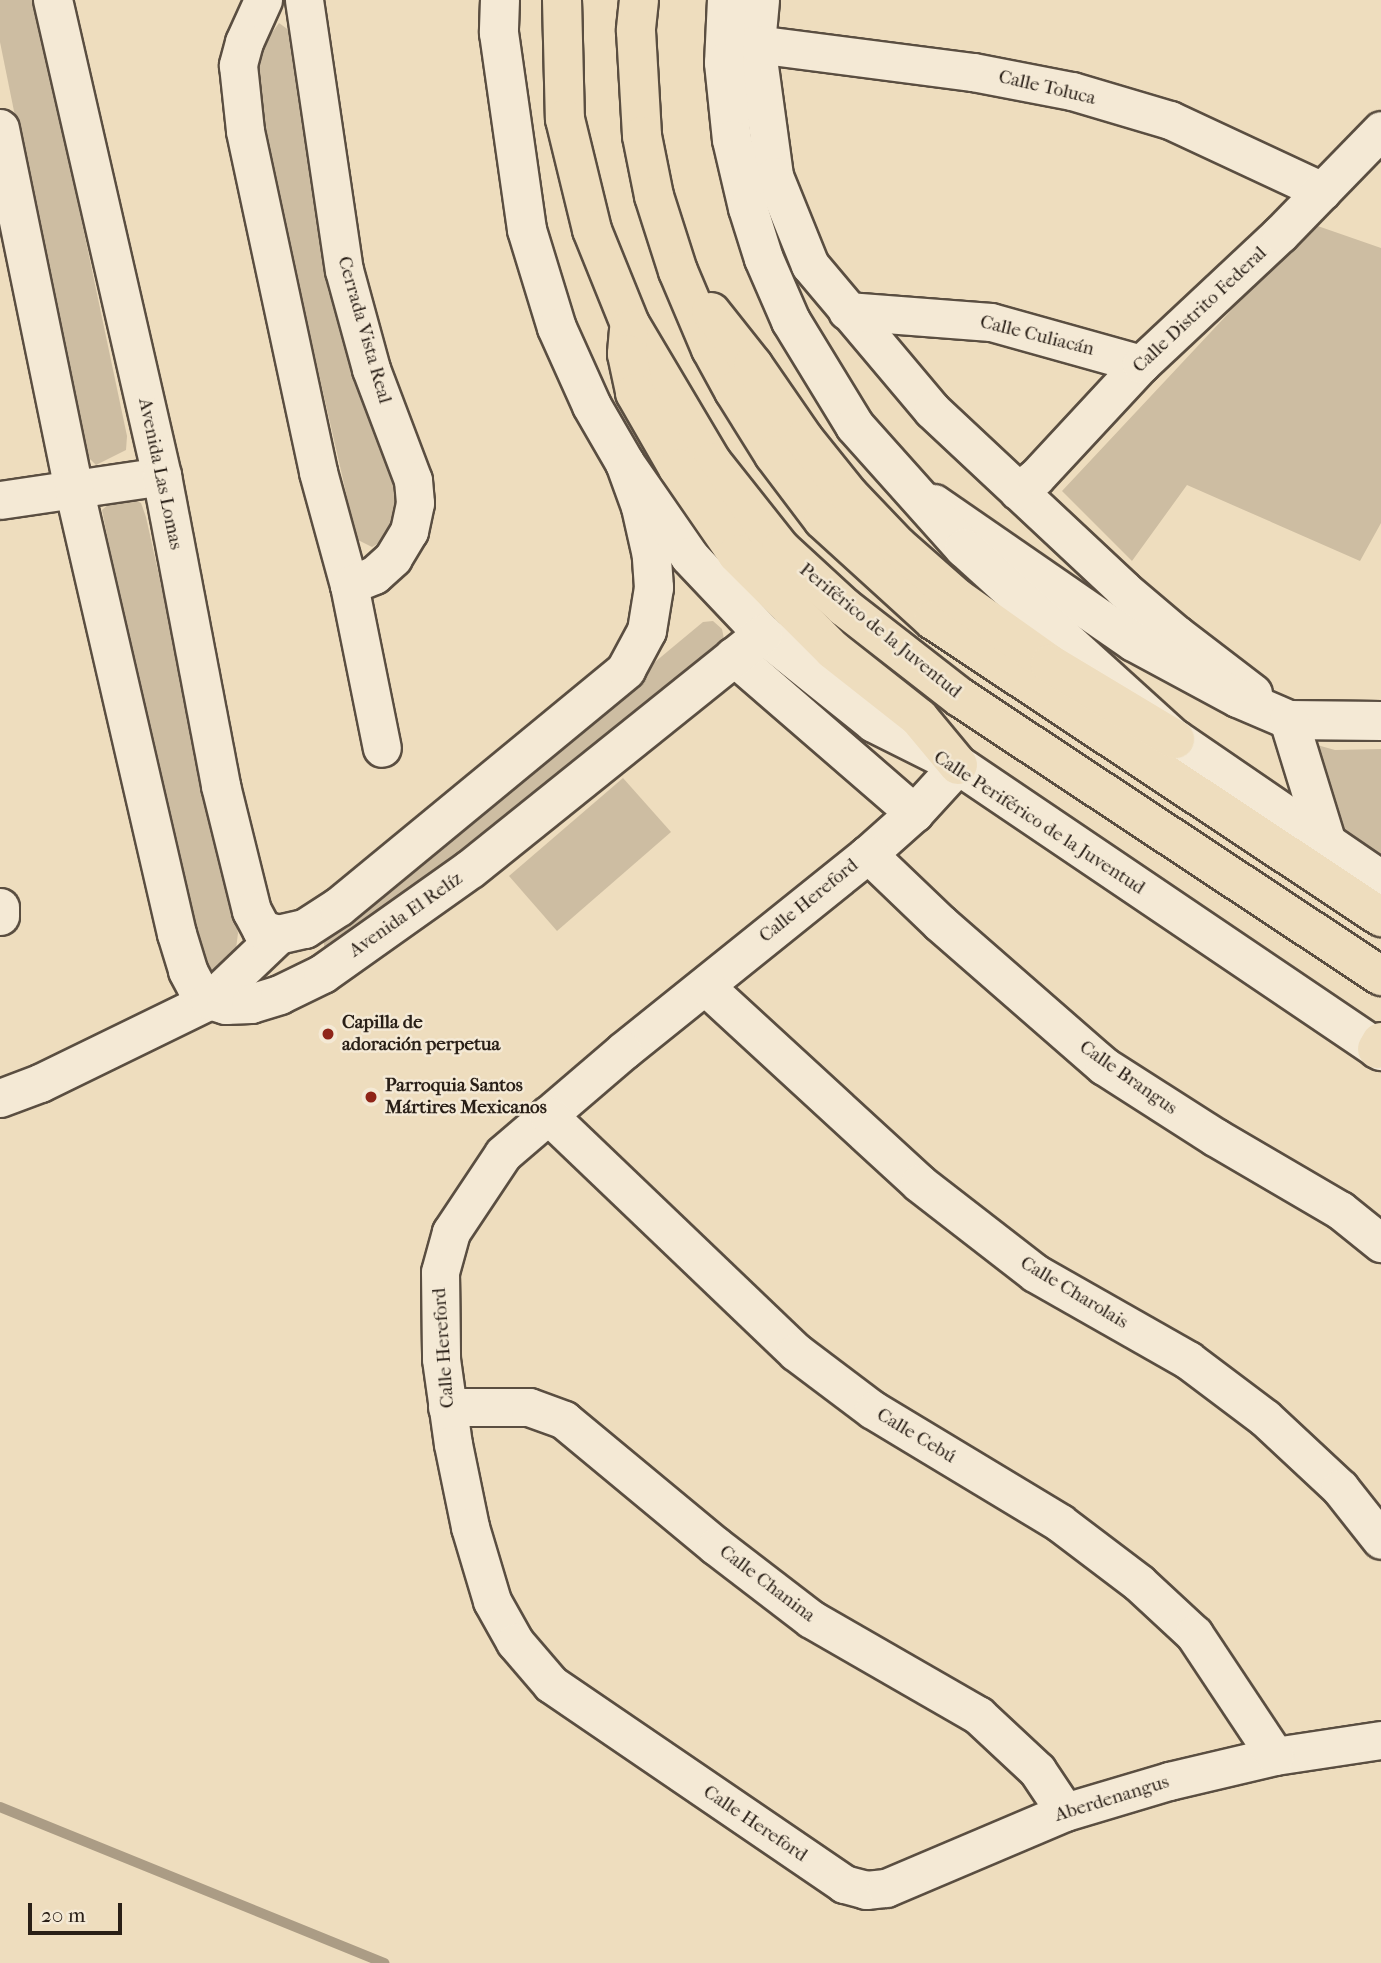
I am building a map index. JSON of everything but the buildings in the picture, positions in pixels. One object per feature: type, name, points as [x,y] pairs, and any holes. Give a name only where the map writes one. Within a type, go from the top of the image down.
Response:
[{"type":"highway","name":"Periférico de la Juventud","points":[[562,0],[565,119],[592,230],[629,324],[712,462],[781,549],[844,607],[961,698],[1381,976]]},
{"type":"highway","points":[[639,0],[636,32],[642,136],[654,196],[678,271],[710,349],[734,391],[774,455],[823,520],[933,620],[1381,916]]},
{"type":"highway","points":[[678,271],[753,365],[812,449],[850,496],[898,546],[957,598],[1050,664],[1175,739]]},
{"type":"highway","points":[[629,324],[627,354],[635,393],[678,468],[737,554],[833,650],[919,718],[958,765]]},
{"type":"main road","name":"Avenida Las Lomas","points":[[53,0],[162,476],[221,786],[252,911],[262,930],[278,935]]},
{"type":"main road","name":"Calle Periférico de la Juventud","points":[[500,0],[500,47],[527,230],[557,328],[592,407],[625,463],[748,645],[874,723],[958,765],[1380,1047]]},
{"type":"main road","points":[[727,0],[724,63],[732,140],[764,259],[792,321],[827,384],[855,426],[903,484],[1009,590],[1175,739],[1381,880]]},
{"type":"main road","points":[[0,129],[74,488],[177,934],[188,971],[197,988],[210,1000]]},
{"type":"main road","points":[[278,935],[305,929],[339,908],[626,670],[648,631],[654,587],[652,556],[641,507],[625,463]]},
{"type":"main road","points":[[903,484],[1133,642],[1206,682],[1289,720],[1381,722]]},
{"type":"main road","name":"Avenida El Relíz","points":[[210,1000],[226,1005],[251,1004],[280,995],[323,974],[471,869],[748,645]]},
{"type":"main road","points":[[1289,720],[1326,840]]},
{"type":"street","points":[[263,0],[244,42],[238,65],[245,131],[318,472],[349,585],[382,748]]},
{"type":"street","name":"Cerrada Vista Real","points":[[304,0],[344,270],[371,369],[413,480],[415,503],[409,531],[393,558],[374,575],[349,585]]},
{"type":"street","points":[[760,0],[756,44],[774,176],[810,265],[932,410],[1176,634],[1289,720]]},
{"type":"street","name":"Calle Toluca","points":[[756,44],[973,72],[1072,90],[1170,120],[1322,191]]},
{"type":"street","name":"Calle Distrito Federal","points":[[1018,491],[1036,477],[1141,364],[1322,191],[1381,130]]},
{"type":"street","name":"Calle Culiacán","points":[[847,311],[991,322],[1141,364]]},
{"type":"street","points":[[0,500],[162,476]]},
{"type":"street","points":[[748,645],[914,813]]},
{"type":"street","name":"Calle Hereford","points":[[854,1888],[624,1737],[551,1684],[515,1642],[492,1601],[482,1576],[447,1407],[441,1359],[439,1294],[443,1253],[451,1232],[503,1154],[868,853],[914,813],[958,765]]},
{"type":"street","name":"Calle Brangus","points":[[868,853],[940,923],[1104,1066],[1215,1137],[1340,1210],[1381,1243]]},
{"type":"street","points":[[0,907],[0,916]]},
{"type":"street","points":[[0,1098],[40,1083],[210,1000],[278,935]]},
{"type":"street","name":"Calle Charolais","points":[[705,986],[919,1183],[1035,1273],[1188,1360],[1265,1418],[1340,1488],[1381,1540]]},
{"type":"street","name":"Calle Cebú","points":[[548,1115],[796,1352],[873,1410],[1060,1523],[1139,1583],[1194,1634],[1275,1756]]},
{"type":"street","name":"Calle Chanina","points":[[447,1407],[529,1407],[564,1420],[716,1546],[811,1619],[978,1714],[1037,1770],[1065,1812]]},
{"type":"street","name":"Aberdenangus","points":[[854,1888],[886,1888],[1065,1812],[1169,1781],[1275,1756],[1381,1740]]},
{"type":"shaded area","points":[[0,0],[35,0],[127,436],[126,450],[96,465],[83,452],[0,42]]},
{"type":"shaded area","points":[[279,23],[290,31],[328,291],[399,487],[401,508],[389,537],[372,547],[358,540],[352,519],[251,76],[259,51]]},
{"type":"shaded area","points":[[1312,224],[1381,248],[1381,523],[1360,561],[1187,485],[1132,561],[1062,491]]},
{"type":"shaded area","points":[[129,497],[141,503],[146,517],[238,933],[235,957],[215,970],[199,967],[190,953],[102,510],[112,501]]},
{"type":"shaded area","points":[[713,621],[722,629],[724,639],[348,949],[325,951],[323,938],[703,622]]},
{"type":"shaded area","points":[[1299,740],[1335,750],[1381,749],[1381,863],[1339,830]]},
{"type":"shaded area","points":[[623,778],[671,832],[557,931],[509,876]]},
{"type":"waterway","points":[[0,1807],[385,1963]]},
{"type":"place","name":"Capilla de adoración perpetua","points":[[328,1034]]},
{"type":"place","name":"Parroquia Santos Mártires Mexicanos","points":[[371,1097]]}]
